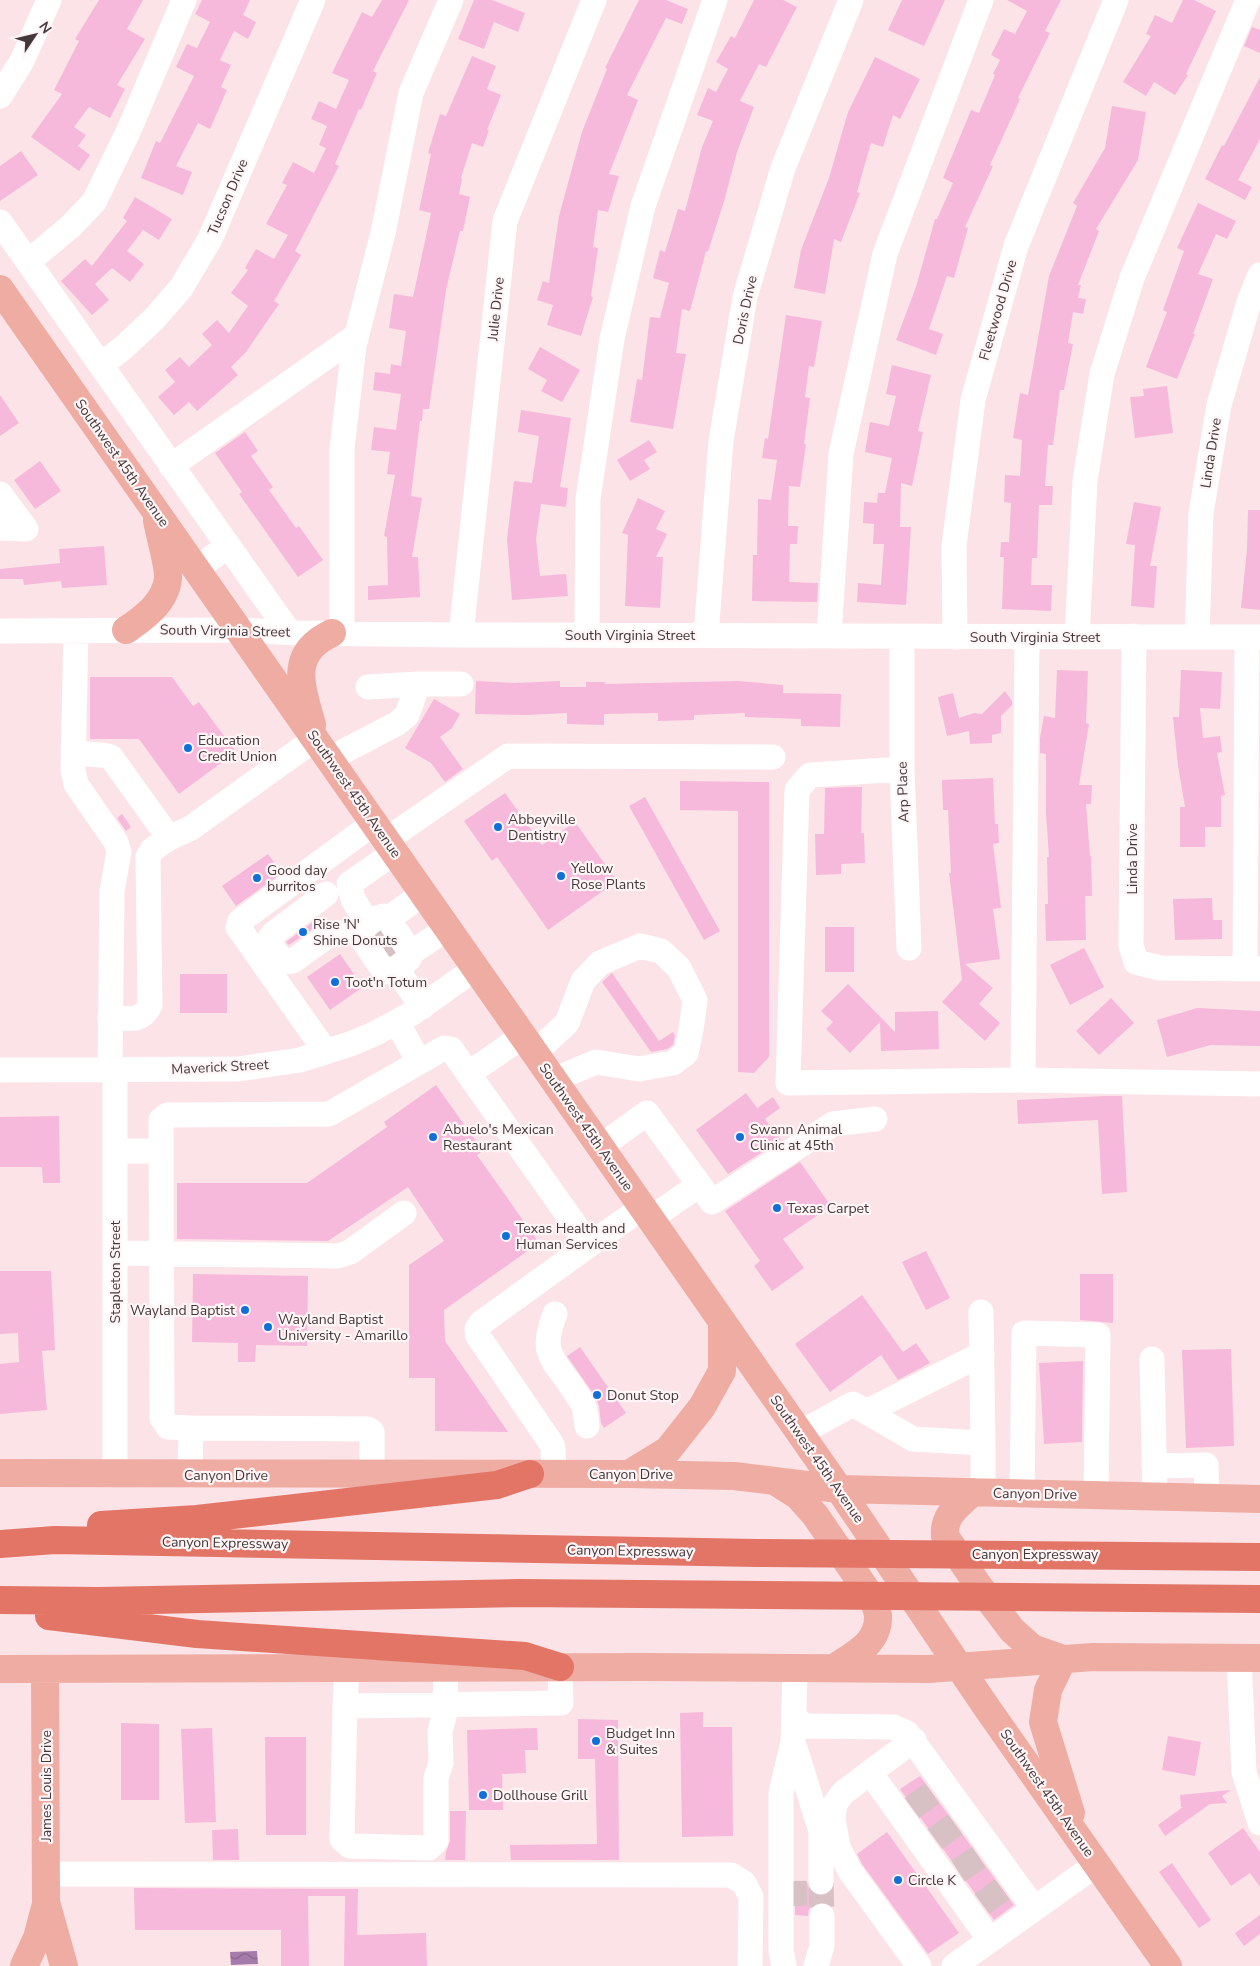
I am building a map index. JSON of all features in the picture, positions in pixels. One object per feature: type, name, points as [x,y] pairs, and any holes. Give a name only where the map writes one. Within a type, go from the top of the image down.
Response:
[{"type":"highway","points":[[54,1540],[88,1526],[197,1518],[412,1495],[497,1485],[542,1474]]},
{"type":"highway","name":"Canyon Expressway","points":[[0,1544],[54,1540],[757,1553],[1260,1557]]},
{"type":"highway","points":[[0,1600],[100,1601],[517,1593],[1260,1599]]},
{"type":"highway","points":[[0,1614],[43,1616],[197,1634],[525,1656],[560,1667]]},
{"type":"main road","name":"Southwest 45th Avenue","points":[[0,289],[800,1433],[958,1667],[1168,1966]]},
{"type":"main road","points":[[126,630],[145,617],[164,595],[169,577],[154,509]]},
{"type":"main road","points":[[322,749],[300,677],[301,666],[309,650],[319,640],[337,633]]},
{"type":"main road","points":[[629,1474],[668,1450],[702,1407],[722,1370],[722,1324]]},
{"type":"main road","name":"Canyon Drive","points":[[0,1473],[190,1475],[629,1474],[734,1476],[839,1490],[1260,1499]]},
{"type":"main road","points":[[773,1480],[798,1496],[815,1515],[874,1601],[878,1616],[874,1635],[865,1648],[834,1668]]},
{"type":"main road","points":[[978,1493],[948,1517],[944,1527],[945,1536],[978,1585],[1012,1630],[1032,1648],[1063,1659]]},
{"type":"main road","points":[[0,1669],[560,1667],[928,1669],[1093,1657],[1250,1670]]},
{"type":"main road","points":[[1063,1659],[1048,1690],[1043,1722],[1077,1836]]},
{"type":"main road","name":"James Louis Drive","points":[[24,1966],[37,1938],[46,1902],[45,1669]]},
{"type":"main road","name":"James Louis Drive","points":[[46,1902],[64,1966]]},
{"type":"street","points":[[0,96],[22,61],[49,0]]},
{"type":"street","points":[[28,262],[71,226],[94,202],[129,130],[184,0]]},
{"type":"street","name":"Tucson Drive","points":[[101,365],[124,348],[160,313],[181,288],[210,239],[313,0]]},
{"type":"street","points":[[337,633],[342,449],[356,336],[383,233],[411,94],[451,0]]},
{"type":"street","name":"Julie Drive","points":[[461,635],[505,221],[594,0]]},
{"type":"street","points":[[586,635],[588,499],[612,338],[643,206],[715,0]]},
{"type":"street","name":"Doris Drive","points":[[706,635],[722,441],[745,297],[783,168],[851,0]]},
{"type":"street","points":[[830,636],[841,454],[885,254],[981,0]]},
{"type":"street","name":"Fleetwood Drive","points":[[955,637],[954,546],[973,400],[1016,246],[1116,0]]},
{"type":"street","points":[[1077,636],[1085,481],[1102,374],[1132,278],[1248,0]]},
{"type":"street","points":[[0,222],[289,632]]},
{"type":"street","name":"Linda Drive","points":[[1197,636],[1202,513],[1219,405],[1249,302],[1260,275]]},
{"type":"street","points":[[171,466],[356,336]]},
{"type":"street","points":[[0,494],[26,529],[0,528]]},
{"type":"street","points":[[196,569],[228,546]]},
{"type":"street","name":"South Virginia Street","points":[[0,631],[238,630],[461,635],[1254,637]]},
{"type":"street","name":"Stapleton Street","points":[[76,631],[73,770],[76,784],[116,842],[119,852],[112,891],[110,1018],[115,1151],[115,1474]]},
{"type":"street","name":"Arp Place","points":[[902,636],[902,769],[909,948]]},
{"type":"street","name":"Linda Drive","points":[[1134,636],[1131,945],[1136,962],[1160,968],[1252,969]]},
{"type":"street","points":[[1023,1080],[1027,637]]},
{"type":"street","points":[[1252,969],[1254,637]]},
{"type":"street","points":[[110,1018],[139,1018],[146,1014],[150,1005],[148,856],[152,850],[169,838],[191,828],[322,749],[403,719],[407,714],[418,684]]},
{"type":"street","points":[[368,687],[461,684]]},
{"type":"street","points":[[73,748],[81,754],[103,754],[112,757],[169,838]]},
{"type":"street","points":[[326,1052],[238,926],[240,921],[334,853],[385,838],[508,756],[773,757]]},
{"type":"street","points":[[902,769],[810,775],[797,790],[788,1083],[1023,1080],[1260,1084]]},
{"type":"street","points":[[349,884],[385,838]]},
{"type":"street","points":[[334,853],[342,866],[357,907],[387,942],[422,1007]]},
{"type":"street","points":[[228,914],[236,914],[275,886],[280,886],[284,889]]},
{"type":"street","points":[[326,894],[273,934],[270,938],[271,943],[283,960],[288,962],[293,961],[326,937],[338,933]]},
{"type":"street","points":[[387,942],[424,894]]},
{"type":"street","points":[[387,942],[448,928]]},
{"type":"street","points":[[468,1074],[567,1023],[583,981],[600,964],[640,946],[661,951],[679,968],[695,1000],[686,1053],[673,1063],[639,1069],[596,1062],[553,1080]]},
{"type":"street","name":"Maverick Street","points":[[0,1070],[238,1069],[282,1063],[354,1043],[422,1007],[476,968]]},
{"type":"street","points":[[396,1022],[419,1062]]},
{"type":"street","points":[[372,1474],[372,1432],[368,1429],[168,1427],[162,1418],[161,1120],[167,1115],[329,1114],[444,1048],[451,1049],[589,1245]]},
{"type":"street","points":[[600,1147],[647,1113],[712,1202],[833,1124],[875,1119]]},
{"type":"street","points":[[115,1151],[160,1151]]},
{"type":"street","points":[[542,1474],[553,1448],[551,1442],[478,1336],[477,1329],[488,1318],[589,1245],[699,1184]]},
{"type":"street","points":[[116,1253],[338,1256],[350,1252],[404,1213]]},
{"type":"street","points":[[978,1493],[983,1443],[981,1312]]},
{"type":"street","points":[[555,1314],[548,1332],[548,1347],[554,1360],[581,1400],[587,1426]]},
{"type":"street","points":[[1022,1494],[1024,1333],[1098,1334],[1096,1495]]},
{"type":"street","points":[[866,1412],[982,1354]]},
{"type":"street","points":[[1152,1359],[1155,1497]]},
{"type":"street","points":[[800,1433],[853,1404],[913,1439],[983,1443]]},
{"type":"street","points":[[190,1475],[191,1428]]},
{"type":"street","points":[[1154,1466],[1206,1465],[1207,1498]]},
{"type":"street","points":[[347,1668],[342,1839],[350,1846],[429,1848],[436,1841],[436,1778],[441,1763],[440,1731],[445,1713],[446,1667]]},
{"type":"street","points":[[345,1706],[561,1703],[560,1667]]},
{"type":"street","points":[[793,1742],[821,1830],[808,1882],[793,1742],[795,1668]]},
{"type":"street","points":[[1250,1670],[1244,1772],[1260,1823]]},
{"type":"street","points":[[794,1716],[804,1726],[894,1727],[908,1733],[914,1740],[940,1788],[962,1819],[1009,1884],[1034,1908]]},
{"type":"street","points":[[914,1740],[843,1792],[835,1804],[833,1819],[838,1847],[850,1871],[919,1966]]},
{"type":"street","points":[[784,1966],[780,1950],[781,1793],[793,1742]]},
{"type":"street","points":[[876,1768],[874,1778],[907,1812],[952,1875],[980,1921]]},
{"type":"street","points":[[926,1966],[980,1921],[1034,1908],[1097,1864]]},
{"type":"street","points":[[46,1874],[731,1875],[744,1883],[751,1897],[750,1966]]},
{"type":"street","points":[[795,1966],[808,1915]]},
{"type":"street","points":[[808,1915],[808,1966]]},
{"type":"street","points":[[808,1915],[822,1946],[816,1966]]},
{"type":"street","points":[[954,1966],[980,1921]]},
{"type":"water","points":[[257,1951],[258,1964],[231,1965],[230,1952]]},
{"type":"building","points":[[99,0],[143,0],[127,29],[145,39],[117,85],[125,89],[110,118],[89,107],[74,127],[86,135],[78,146],[90,155],[79,171],[31,137],[62,94],[54,90],[79,41],[75,39]]},
{"type":"building","points":[[202,0],[250,0],[243,15],[256,22],[248,39],[234,31],[220,60],[231,65],[221,87],[227,90],[210,129],[198,123],[176,166],[192,172],[183,195],[141,178],[156,141],[160,143],[194,76],[176,67],[187,44],[197,48],[210,22],[195,14]]},
{"type":"building","points":[[382,0],[409,0],[373,71],[377,73],[335,164],[339,166],[295,251],[301,255],[274,301],[279,304],[246,352],[231,367],[238,375],[197,411],[189,402],[174,415],[158,397],[175,382],[165,370],[180,357],[189,367],[212,345],[202,334],[217,320],[229,333],[248,306],[231,293],[248,270],[245,268],[256,249],[274,259],[288,235],[266,224],[287,185],[282,183],[293,162],[314,173],[326,148],[319,145],[327,126],[311,119],[319,101],[336,109],[349,80],[332,73],[362,12],[372,17]]},
{"type":"building","points":[[474,0],[492,0],[525,13],[518,32],[494,22],[484,49],[458,39]]},
{"type":"building","points":[[639,0],[666,0],[688,9],[682,24],[666,18],[627,95],[638,100],[609,174],[619,176],[608,212],[598,210],[593,247],[598,248],[591,296],[593,297],[581,336],[547,325],[553,305],[537,300],[543,281],[549,283],[559,216],[582,132],[607,69],[605,68]]},
{"type":"building","points":[[754,0],[783,0],[797,7],[766,67],[759,64],[740,101],[754,107],[737,152],[725,198],[708,252],[706,251],[690,311],[682,309],[676,353],[686,354],[673,429],[630,422],[637,379],[642,380],[650,317],[660,318],[669,283],[653,278],[660,250],[665,252],[678,209],[685,211],[702,147],[713,121],[697,115],[708,88],[716,92],[728,69],[716,62],[731,36],[735,38]]},
{"type":"building","points":[[902,0],[945,0],[924,46],[888,30]]},
{"type":"building","points":[[1007,0],[1061,0],[1045,31],[1050,33],[1018,98],[1020,99],[990,165],[993,166],[965,227],[968,228],[954,278],[947,276],[929,329],[943,334],[936,355],[896,340],[916,287],[935,219],[937,219],[953,183],[943,178],[971,110],[979,113],[1000,60],[991,55],[1004,29],[1015,34],[1027,11]]},
{"type":"building","points":[[1183,0],[1194,0],[1216,11],[1186,74],[1188,75],[1175,95],[1154,82],[1146,96],[1123,82],[1151,36],[1146,34],[1155,15],[1172,23]]},
{"type":"building","points":[[1252,27],[1260,30],[1260,53],[1244,46]]},
{"type":"building","points":[[472,56],[496,66],[487,89],[501,95],[487,130],[489,130],[483,147],[472,143],[461,178],[459,194],[470,197],[463,231],[460,231],[446,290],[429,409],[423,409],[422,421],[420,421],[411,496],[422,498],[412,557],[418,557],[420,597],[368,600],[368,586],[388,585],[387,537],[384,536],[395,475],[387,474],[390,452],[371,450],[374,427],[396,430],[401,394],[373,390],[375,372],[390,374],[391,364],[401,366],[406,331],[389,328],[394,294],[413,297],[431,213],[419,210],[431,154],[428,153],[440,114],[446,116]]},
{"type":"building","points":[[875,57],[920,79],[900,119],[893,115],[883,147],[871,143],[857,192],[860,193],[841,242],[834,239],[825,294],[794,288],[801,250],[829,178],[848,112]]},
{"type":"building","points":[[1260,77],[1260,139],[1238,180],[1252,187],[1245,200],[1205,179]]},
{"type":"building","points":[[1112,106],[1146,112],[1138,160],[1096,229],[1099,231],[1078,285],[1081,285],[1078,298],[1086,299],[1083,314],[1073,312],[1068,343],[1073,344],[1064,390],[1060,390],[1053,445],[1048,445],[1045,486],[1053,486],[1052,505],[1039,505],[1037,558],[1032,558],[1031,585],[1052,585],[1051,611],[1002,609],[1004,557],[1000,557],[1001,542],[1009,542],[1011,503],[1004,502],[1005,475],[1020,476],[1022,440],[1013,438],[1020,393],[1028,395],[1049,276],[1077,206],[1073,203],[1105,148]]},
{"type":"building","points":[[21,151],[38,175],[0,201],[0,166]]},
{"type":"building","points":[[135,197],[172,219],[159,240],[143,230],[127,251],[144,264],[130,282],[112,268],[95,284],[109,300],[92,315],[61,281],[85,259],[92,266],[127,221],[123,218]]},
{"type":"building","points":[[1198,203],[1236,221],[1227,239],[1216,234],[1198,274],[1213,279],[1193,334],[1195,334],[1177,379],[1146,367],[1167,312],[1163,310],[1184,251],[1177,248]]},
{"type":"building","points":[[786,315],[822,321],[814,367],[809,366],[805,397],[810,398],[800,487],[789,486],[788,526],[798,526],[797,544],[790,544],[789,582],[818,583],[817,602],[752,601],[753,555],[757,555],[758,499],[771,500],[777,460],[762,458],[765,438],[768,439]]},
{"type":"building","points":[[540,347],[580,370],[562,402],[541,391],[547,380],[528,369]]},
{"type":"building","points":[[892,365],[931,375],[918,431],[923,432],[912,486],[901,483],[900,527],[911,527],[906,605],[857,602],[858,583],[881,585],[884,544],[873,544],[874,524],[863,523],[864,502],[877,503],[878,493],[885,493],[892,458],[865,452],[870,422],[889,426],[896,396],[886,394]]},
{"type":"building","points":[[1167,386],[1173,433],[1135,438],[1130,397],[1144,396],[1143,389]]},
{"type":"building","points":[[0,395],[19,423],[0,436]]},
{"type":"building","points":[[521,410],[571,418],[560,487],[568,488],[566,507],[541,504],[536,539],[540,576],[566,574],[568,596],[512,600],[507,539],[514,481],[532,483],[539,436],[518,432]]},
{"type":"building","points":[[245,432],[258,451],[251,456],[273,487],[269,490],[296,528],[299,526],[323,560],[298,577],[239,494],[242,492],[215,453]]},
{"type":"building","points":[[649,440],[657,452],[644,460],[650,469],[630,481],[617,460]]},
{"type":"building","points":[[40,461],[61,491],[35,509],[14,480]]},
{"type":"building","points":[[638,498],[665,511],[656,529],[667,534],[656,557],[663,557],[660,608],[625,606],[628,535],[622,533]]},
{"type":"building","points":[[1134,502],[1161,507],[1150,566],[1157,566],[1154,608],[1131,606],[1135,545],[1126,544]]},
{"type":"building","points":[[1248,510],[1260,510],[1260,610],[1241,608],[1247,549]]},
{"type":"building","points":[[104,546],[107,585],[62,588],[61,581],[24,585],[23,579],[0,579],[0,569],[60,563],[59,549]]},
{"type":"building","points":[[1057,670],[1088,671],[1086,723],[1089,724],[1079,785],[1092,785],[1091,804],[1086,804],[1091,856],[1092,896],[1085,896],[1086,940],[1046,941],[1045,904],[1048,904],[1047,857],[1049,857],[1046,813],[1046,754],[1040,753],[1040,738],[1044,716],[1055,718]]},
{"type":"building","points":[[1181,670],[1222,672],[1220,709],[1200,708],[1203,738],[1220,736],[1222,752],[1217,753],[1225,795],[1221,796],[1221,827],[1205,827],[1205,847],[1180,847],[1180,807],[1185,807],[1178,766],[1173,717],[1179,717]]},
{"type":"building","points":[[90,677],[172,677],[193,706],[199,702],[236,752],[179,794],[139,739],[90,739]]},
{"type":"building","points":[[476,681],[515,683],[560,681],[560,687],[586,687],[586,682],[605,682],[605,684],[738,681],[783,685],[783,693],[841,694],[840,727],[801,726],[801,719],[745,717],[745,713],[694,715],[694,720],[658,721],[658,713],[604,714],[604,725],[567,724],[567,713],[527,715],[475,714]]},
{"type":"building","points":[[1005,691],[1012,701],[1012,705],[1001,716],[1001,733],[992,735],[992,743],[970,744],[969,731],[947,736],[938,697],[953,693],[959,718],[974,713],[982,714]]},
{"type":"building","points":[[434,699],[460,714],[452,728],[440,737],[463,769],[445,782],[431,763],[405,748]]},
{"type":"building","points":[[993,778],[995,824],[998,824],[999,843],[993,844],[1001,908],[993,909],[1000,959],[965,964],[993,988],[979,1004],[1000,1023],[985,1041],[942,1002],[962,980],[949,873],[951,873],[948,810],[943,810],[942,780]]},
{"type":"building","points":[[680,781],[769,782],[769,1057],[754,1073],[738,1072],[738,811],[680,810]]},
{"type":"building","points":[[862,787],[861,833],[864,833],[865,863],[841,864],[841,874],[816,875],[815,834],[824,834],[825,788]]},
{"type":"building","name":"Yellow Rose Plants","points":[[505,793],[542,845],[575,822],[617,881],[548,930],[497,857],[492,861],[464,821]]},
{"type":"building","points":[[645,797],[720,931],[704,940],[629,806]]},
{"type":"building","points":[[122,814],[131,827],[126,831],[117,818]]},
{"type":"building","points":[[268,854],[282,873],[236,906],[222,886]]},
{"type":"building","points":[[1212,898],[1213,920],[1222,920],[1222,939],[1175,940],[1173,899]]},
{"type":"building","points":[[314,921],[317,926],[289,945],[286,942]]},
{"type":"building","points":[[825,927],[854,927],[854,972],[825,972]]},
{"type":"building","points":[[380,933],[393,952],[390,955],[377,935]]},
{"type":"building","points":[[1084,948],[1104,987],[1070,1005],[1050,965]]},
{"type":"building","points":[[340,954],[363,987],[330,1010],[307,977]]},
{"type":"building","points":[[612,973],[659,1041],[673,1032],[675,1036],[673,1045],[667,1049],[651,1052],[602,982]]},
{"type":"building","points":[[180,974],[227,974],[227,1013],[180,1013]]},
{"type":"building","points":[[848,984],[895,1032],[895,1012],[938,1011],[939,1049],[881,1051],[880,1022],[850,1053],[826,1029],[833,1022],[821,1011]]},
{"type":"building","points":[[1111,998],[1134,1023],[1099,1055],[1076,1031]]},
{"type":"building","points":[[1197,1008],[1260,1011],[1260,1046],[1211,1045],[1167,1057],[1157,1020]]},
{"type":"building","points":[[436,1085],[483,1151],[477,1155],[539,1243],[444,1310],[445,1341],[508,1432],[435,1431],[435,1378],[409,1378],[409,1265],[444,1241],[408,1187],[328,1241],[177,1239],[177,1183],[307,1183],[387,1127],[384,1122]]},
{"type":"building","name":"Swann Animal Clinic at 45th","points":[[746,1093],[757,1108],[773,1097],[780,1108],[765,1119],[781,1140],[728,1174],[696,1130]]},
{"type":"building","points":[[1122,1096],[1127,1192],[1102,1194],[1098,1120],[1018,1124],[1017,1100]]},
{"type":"building","points":[[59,1116],[60,1183],[43,1183],[42,1167],[0,1167],[0,1117]]},
{"type":"building","name":"Texas Carpet","points":[[800,1162],[831,1206],[783,1239],[804,1268],[772,1291],[754,1266],[760,1261],[725,1211]]},
{"type":"building","points":[[926,1251],[950,1298],[926,1310],[902,1262]]},
{"type":"building","points":[[0,1271],[51,1271],[55,1350],[42,1351],[47,1410],[0,1414],[0,1364],[19,1362],[18,1333],[0,1334]]},
{"type":"building","points":[[193,1274],[308,1276],[307,1346],[256,1345],[255,1362],[238,1362],[238,1343],[192,1342]]},
{"type":"building","points":[[1080,1274],[1113,1274],[1113,1323],[1080,1320]]},
{"type":"building","points":[[862,1295],[903,1352],[916,1343],[930,1363],[898,1380],[881,1355],[830,1392],[795,1344]]},
{"type":"building","points":[[580,1347],[626,1413],[604,1428],[601,1423],[599,1406],[595,1396],[567,1356]]},
{"type":"building","points":[[1231,1349],[1234,1446],[1186,1448],[1182,1350]]},
{"type":"building","points":[[1083,1361],[1082,1442],[1044,1444],[1039,1363]]},
{"type":"building","points":[[703,1712],[703,1727],[732,1727],[733,1836],[682,1837],[680,1713]]},
{"type":"building","points":[[578,1719],[618,1720],[619,1860],[511,1860],[510,1845],[597,1844],[595,1759],[578,1759]]},
{"type":"building","points":[[121,1723],[159,1724],[159,1800],[121,1800]]},
{"type":"building","points":[[212,1728],[216,1822],[185,1823],[181,1729]]},
{"type":"building","points":[[537,1728],[538,1750],[525,1750],[526,1773],[502,1774],[503,1810],[469,1810],[467,1730]]},
{"type":"building","points":[[1168,1736],[1201,1742],[1195,1776],[1162,1770]]},
{"type":"building","points":[[265,1737],[306,1737],[306,1835],[266,1835]]},
{"type":"building","points":[[920,1776],[1014,1905],[994,1920],[900,1789]]},
{"type":"building","points":[[1231,1790],[1222,1796],[1227,1803],[1210,1804],[1165,1836],[1158,1825],[1183,1807],[1181,1807],[1180,1795]]},
{"type":"building","points":[[450,1811],[466,1811],[465,1860],[445,1860],[450,1841]]},
{"type":"building","points":[[1243,1828],[1260,1852],[1260,1887],[1250,1873],[1231,1886],[1208,1853]]},
{"type":"building","points":[[238,1829],[239,1860],[213,1860],[212,1830]]},
{"type":"building","points":[[887,1832],[959,1933],[928,1954],[862,1864],[857,1854]]},
{"type":"building","points":[[1172,1863],[1211,1920],[1199,1928],[1159,1872]]},
{"type":"building","points":[[795,1882],[807,1882],[809,1890],[814,1895],[828,1895],[828,1903],[814,1904],[809,1909],[808,1916],[795,1915]]},
{"type":"building","points":[[134,1888],[358,1889],[357,1935],[426,1933],[427,1966],[344,1966],[345,1896],[308,1896],[309,1966],[281,1966],[281,1930],[135,1930]]},
{"type":"building","points":[[1260,1915],[1260,1934],[1244,1946],[1235,1933]]},
{"type":"tunnel","points":[[374,939],[387,930]]},
{"type":"tunnel","points":[[384,954],[397,945]]},
{"type":"tunnel","points":[[912,1808],[934,1792]]},
{"type":"tunnel","points":[[935,1839],[957,1823]]},
{"type":"tunnel","points":[[958,1871],[981,1856]]},
{"type":"tunnel","points":[[794,1881],[795,1915]]},
{"type":"tunnel","points":[[821,1882],[822,1916]]},
{"type":"tunnel","points":[[982,1904],[1004,1888]]},
{"type":"place","name":"Education Credit Union","points":[[188,748]]},
{"type":"place","name":"Abbeyville Dentistry","points":[[498,827]]},
{"type":"place","name":"Yellow Rose Plants","points":[[561,876]]},
{"type":"place","name":"Good day burritos","points":[[257,878]]},
{"type":"place","name":"Rise 'N' Shine Donuts","points":[[303,932]]},
{"type":"place","name":"Toot'n Totum","points":[[335,982]]},
{"type":"place","name":"Abuelo's Mexican Restaurant","points":[[433,1137]]},
{"type":"place","name":"Swann Animal Clinic at 45th","points":[[740,1137]]},
{"type":"place","name":"Texas Carpet","points":[[777,1208]]},
{"type":"place","name":"Texas Health and Human Services","points":[[506,1236]]},
{"type":"place","name":"Wayland Baptist","points":[[245,1310]]},
{"type":"place","name":"Wayland Baptist University - Amarillo","points":[[268,1327]]},
{"type":"place","name":"Donut Stop","points":[[597,1395]]},
{"type":"place","name":"Budget Inn & Suites","points":[[596,1741]]},
{"type":"place","name":"Dollhouse Grill","points":[[483,1795]]},
{"type":"place","name":"Circle K","points":[[898,1880]]}]
